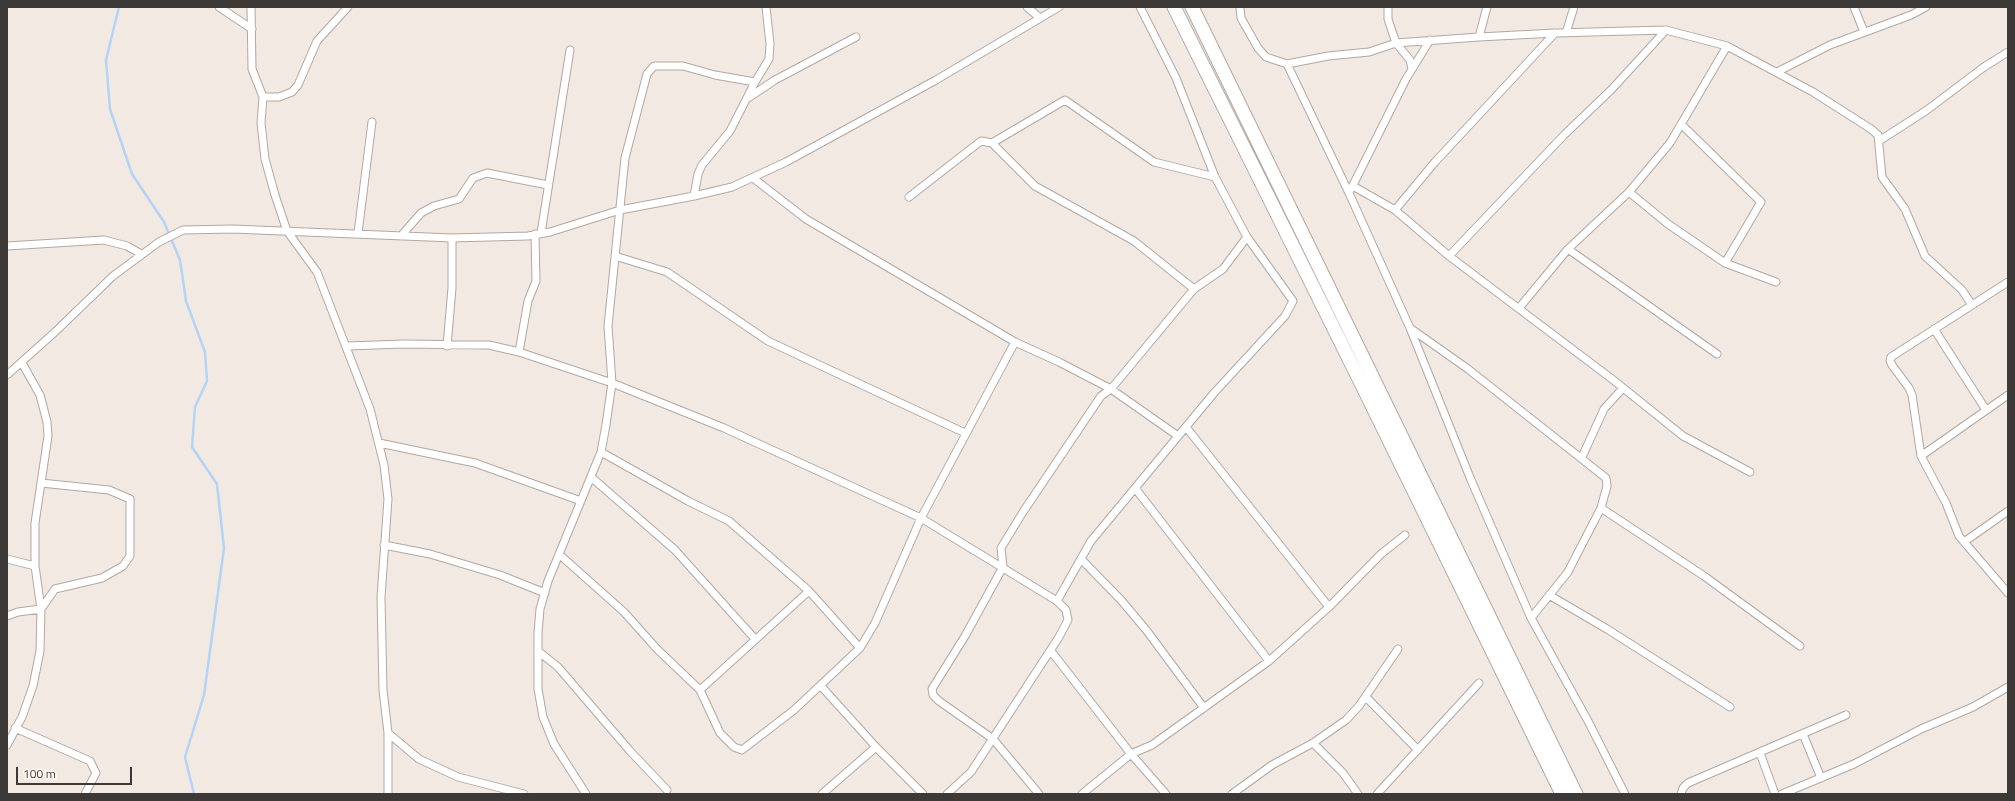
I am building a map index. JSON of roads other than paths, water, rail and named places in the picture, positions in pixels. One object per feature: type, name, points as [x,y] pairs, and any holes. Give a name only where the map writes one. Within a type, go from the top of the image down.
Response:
[{"type":"highway","points":[[1174,7],[1363,387],[1562,794]]},
{"type":"highway","points":[[1192,7],[1576,794]]},
{"type":"street","points":[[219,7],[252,29]]},
{"type":"street","points":[[251,7],[252,69],[264,96],[261,124],[265,159],[287,231],[317,272],[347,346],[370,410],[379,443],[388,499],[381,596],[383,682],[388,732],[388,794]]},
{"type":"street","points":[[264,96],[279,97],[292,92],[298,85],[317,41],[348,7]]},
{"type":"street","points":[[694,196],[698,174],[702,165],[726,138],[755,82],[769,59],[770,53],[766,7]]},
{"type":"street","points":[[1026,7],[1040,18]]},
{"type":"street","points":[[7,375],[22,363],[113,276],[159,242],[183,230],[233,229],[452,238],[538,234],[620,210],[732,187],[754,178],[936,80],[1059,7]]},
{"type":"street","points":[[1056,601],[1092,541],[1214,393],[1285,316],[1293,300],[1247,237],[1215,177],[1176,78],[1140,7]]},
{"type":"street","points":[[1240,7],[1241,18],[1258,48],[1266,57],[1287,64],[1328,56],[1369,52],[1396,44],[1430,40],[1566,33],[1666,30],[1727,46],[1777,72],[1871,129],[1878,135],[1882,177],[1905,209],[1925,256],[1962,290],[1972,305]]},
{"type":"street","points":[[1388,7],[1388,19],[1396,44],[1410,60],[1412,69]]},
{"type":"street","points":[[1479,37],[1487,7]]},
{"type":"street","points":[[1566,33],[1574,7]]},
{"type":"street","points":[[1854,7],[1864,32]]},
{"type":"street","points":[[1777,72],[1830,45],[1911,15],[1926,7]]},
{"type":"street","points":[[1448,256],[1564,135],[1612,89],[1666,30]]},
{"type":"street","points":[[1395,210],[1435,162],[1555,34]]},
{"type":"street","points":[[748,98],[775,80],[856,37]]},
{"type":"street","points":[[1351,190],[1412,69],[1430,40]]},
{"type":"street","points":[[1519,308],[1568,249],[1629,192],[1670,143],[1727,46]]},
{"type":"street","points":[[519,352],[528,301],[536,281],[538,234],[548,185],[570,50]]},
{"type":"street","points":[[1879,141],[1927,110],[1984,67],[2008,52]]},
{"type":"street","points":[[1287,64],[1351,190],[1410,328],[1471,480],[1531,618],[1588,721],[1625,794]]},
{"type":"street","points":[[586,794],[554,744],[543,716],[538,689],[540,609],[601,452],[612,383],[607,340],[614,256],[625,158],[647,74],[654,66],[683,66],[715,75],[755,82]]},
{"type":"street","points":[[992,143],[1065,100],[1154,162],[1215,177]]},
{"type":"street","points":[[358,233],[372,122]]},
{"type":"street","points":[[1681,124],[1761,202],[1726,263]]},
{"type":"street","points":[[909,196],[981,141],[992,143],[1035,186],[1134,241],[1194,288]]},
{"type":"street","points":[[401,236],[421,214],[434,206],[460,199],[473,178],[487,173],[548,185]]},
{"type":"street","points":[[754,178],[806,219],[1015,342],[1059,362],[1111,389],[1178,436]]},
{"type":"street","points":[[1351,190],[1395,210],[1448,256],[1519,308],[1683,436],[1750,472]]},
{"type":"street","points":[[1629,192],[1668,224],[1726,263],[1776,282]]},
{"type":"street","points":[[1039,794],[993,739],[940,701],[933,695],[932,689],[965,636],[1003,567],[1001,548],[1101,396],[1111,389],[1194,288],[1223,269],[1247,237]]},
{"type":"street","points":[[448,346],[452,288],[452,238]]},
{"type":"street","points":[[7,246],[104,240],[127,246],[141,254]]},
{"type":"street","points":[[1568,249],[1717,354]]},
{"type":"street","points":[[614,256],[667,272],[768,341],[965,433]]},
{"type":"street","points":[[2008,282],[1891,357],[1890,361],[1912,395],[1922,456],[1948,508],[1959,536],[2008,593]]},
{"type":"street","points":[[1410,328],[1468,369],[1582,457],[1606,478],[1607,482],[1600,508],[1568,572],[1531,618]]},
{"type":"street","points":[[1934,329],[1986,410]]},
{"type":"street","points":[[560,555],[624,612],[657,649],[700,690],[720,733],[734,747],[742,750],[794,710],[860,648],[875,623],[921,518],[965,433],[1015,342]]},
{"type":"street","points":[[347,346],[403,344],[448,346],[489,345],[519,352],[612,383],[724,428],[921,518],[1003,567],[1056,601],[1066,610],[1068,620],[1051,651],[971,772],[947,794]]},
{"type":"street","points":[[7,745],[22,717],[33,686],[40,651],[41,609],[35,566],[35,522],[48,436],[47,422],[40,394],[22,363]]},
{"type":"street","points":[[1582,457],[1604,409],[1623,388]]},
{"type":"street","points":[[1922,456],[2008,395]]},
{"type":"street","points":[[1186,427],[1329,607]]},
{"type":"street","points":[[379,443],[475,463],[581,501]]},
{"type":"street","points":[[601,452],[688,501],[729,521],[809,591],[860,648]]},
{"type":"street","points":[[591,477],[674,550],[756,639]]},
{"type":"street","points":[[7,616],[18,612],[41,609],[55,589],[102,578],[123,566],[130,556],[130,499],[109,490],[41,483]]},
{"type":"street","points":[[1135,488],[1270,661]]},
{"type":"street","points":[[1600,508],[1704,576],[1800,646]]},
{"type":"street","points":[[1964,542],[2008,511]]},
{"type":"street","points":[[1082,794],[1131,754],[1152,745],[1270,661],[1329,607],[1381,554],[1405,534]]},
{"type":"street","points":[[384,546],[430,554],[454,561],[500,575],[545,593]]},
{"type":"street","points":[[7,559],[35,566]]},
{"type":"street","points":[[1081,559],[1121,600],[1147,631],[1204,708]]},
{"type":"street","points":[[700,690],[809,591]]},
{"type":"street","points":[[1549,595],[1614,633],[1730,707]]},
{"type":"street","points":[[1232,794],[1272,766],[1313,743],[1346,720],[1366,697],[1398,649]]},
{"type":"street","points":[[538,651],[553,662],[630,752],[667,790]]},
{"type":"street","points":[[1051,651],[1131,754],[1166,794]]},
{"type":"street","points":[[1380,793],[1480,683]]},
{"type":"street","points":[[821,686],[876,747],[923,794]]},
{"type":"street","points":[[1782,794],[1854,764],[1921,729],[1974,707],[2008,687]]},
{"type":"street","points":[[1366,697],[1418,750]]},
{"type":"street","points":[[1681,794],[1683,788],[1688,784],[1846,715]]},
{"type":"street","points":[[15,728],[90,761],[96,773],[85,794]]},
{"type":"street","points":[[388,732],[419,759],[458,777],[524,794]]},
{"type":"street","points":[[1803,734],[1821,778]]},
{"type":"street","points":[[1313,743],[1343,773],[1358,794]]},
{"type":"street","points":[[822,794],[876,747]]},
{"type":"street","points":[[1760,753],[1775,794]]},
{"type":"waterway","points":[[119,7],[106,60],[110,109],[132,174],[164,222],[180,260],[186,301],[205,352],[207,381],[195,407],[192,447],[217,484],[224,548],[204,695],[185,757],[194,794]]}]
